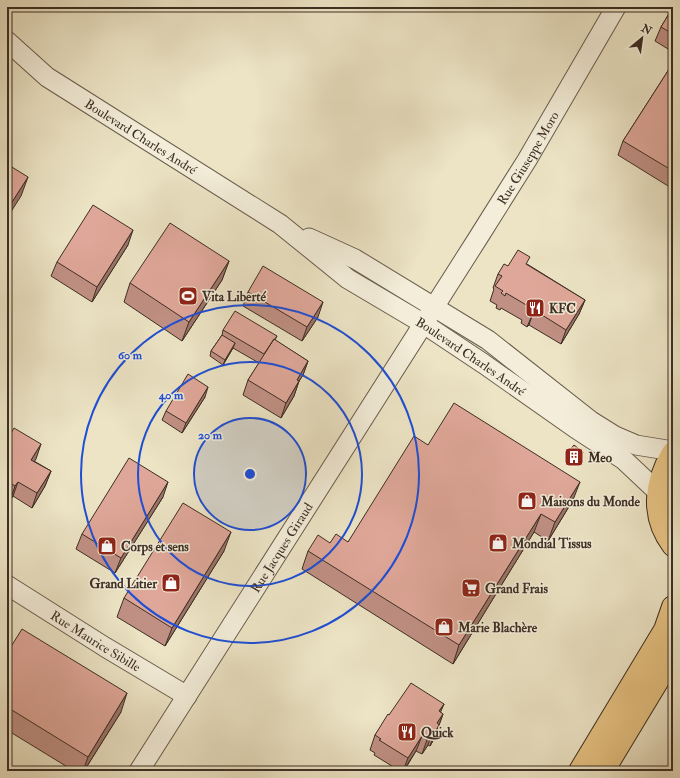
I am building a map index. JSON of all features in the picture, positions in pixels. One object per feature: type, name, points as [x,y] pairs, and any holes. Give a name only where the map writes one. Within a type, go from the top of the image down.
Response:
[{"type":"main road","points":[[673,452],[660,478],[658,492],[658,504],[662,526],[673,545]]},
{"type":"main road","points":[[580,771],[665,630],[673,607]]},
{"type":"main road","points":[[603,771],[673,655]]},
{"type":"street","name":"Rue Giuseppe Moro","points":[[429,316],[527,160],[616,7]]},
{"type":"street","name":"Boulevard Charles André","points":[[7,41],[47,77],[280,224],[348,279],[429,316],[488,340],[591,421],[614,436],[636,445],[673,452]]},
{"type":"street","name":"Boulevard Charles André","points":[[280,224],[355,259],[429,316],[484,364],[575,428],[624,460],[658,492]]},
{"type":"street","name":"Rue Jacques Giraud","points":[[139,771],[429,316]]},
{"type":"street","name":"Rue Maurice Sibille","points":[[7,585],[186,696]]},
{"type":"building","points":[[673,7],[673,34],[661,27]]},
{"type":"building","points":[[673,63],[673,171],[623,141]]},
{"type":"building","points":[[7,164],[28,177],[7,210]]},
{"type":"building","points":[[93,205],[133,230],[97,287],[57,262]]},
{"type":"building","points":[[170,223],[229,261],[189,322],[130,283]]},
{"type":"building","points":[[518,250],[530,257],[526,264],[585,300],[566,330],[534,310],[533,313],[526,309],[528,306],[506,293],[505,296],[501,293],[503,291],[495,286],[502,276],[498,274],[504,264],[508,266]]},
{"type":"building","points":[[263,266],[323,302],[307,327],[248,292]]},
{"type":"building","points":[[235,311],[277,336],[264,354],[223,330]]},
{"type":"building","points":[[222,335],[235,343],[225,360],[211,351]]},
{"type":"building","points":[[274,339],[308,361],[297,380],[299,381],[286,403],[248,380]]},
{"type":"building","points":[[188,374],[208,387],[186,423],[166,411]]},
{"type":"building","points":[[454,403],[580,482],[555,522],[541,514],[459,645],[308,551],[318,535],[330,543],[336,534],[348,542],[414,436],[428,445]]},
{"type":"building","points":[[14,428],[41,444],[31,460],[51,471],[37,493],[18,482],[15,486],[7,481],[7,440]]},
{"type":"building","points":[[574,445],[583,452],[578,459],[568,452]]},
{"type":"building","points":[[129,458],[168,482],[121,558],[82,534]]},
{"type":"building","points":[[183,503],[231,532],[172,628],[124,598]]},
{"type":"building","points":[[22,629],[127,693],[88,757],[7,707],[7,653]]},
{"type":"building","points":[[411,683],[444,704],[439,711],[443,714],[437,723],[439,725],[435,732],[433,730],[427,740],[422,736],[408,758],[379,740],[381,739],[375,735],[388,714],[389,715]]},
{"type":"place","name":"Vita Liberté","points":[[188,296]]},
{"type":"place","name":"KFC","points":[[535,308]]},
{"type":"place","name":"Meo","points":[[574,457]]},
{"type":"place","name":"Maisons du Monde","points":[[527,501]]},
{"type":"place","name":"Mondial Tissus","points":[[498,543]]},
{"type":"place","name":"Corps et sens","points":[[107,546]]},
{"type":"place","name":"Grand Litier","points":[[171,583]]},
{"type":"place","name":"Grand Frais","points":[[471,588]]},
{"type":"place","name":"Marie Blachère","points":[[444,627]]},
{"type":"place","name":"Quick","points":[[407,732]]}]
